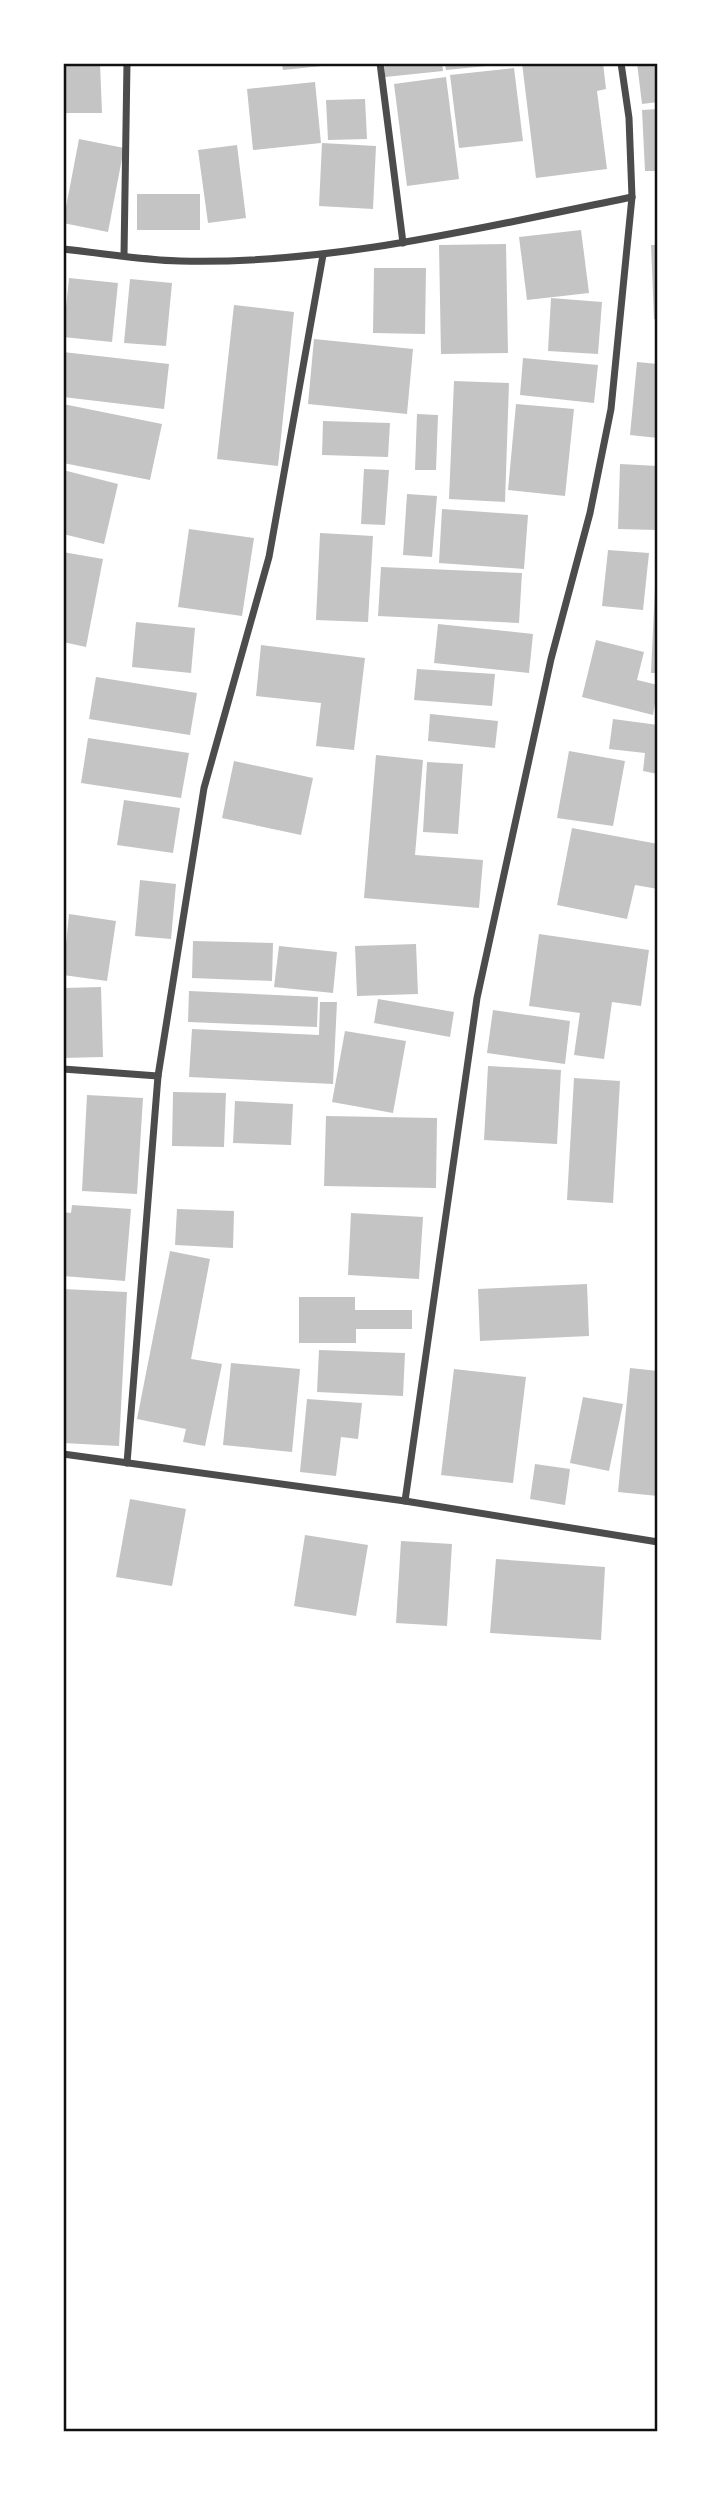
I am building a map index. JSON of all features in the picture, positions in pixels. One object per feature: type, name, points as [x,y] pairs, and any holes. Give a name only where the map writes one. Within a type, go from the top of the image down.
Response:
[{"type":"street","points":[[124,255],[127,63]]},
{"type":"street","points":[[380,63],[404,243]]},
{"type":"street","points":[[405,1501],[477,998],[551,659],[590,513],[611,409],[632,197],[629,118],[621,63]]},
{"type":"street","points":[[63,249],[179,261],[323,254],[404,243],[632,197]]},
{"type":"street","points":[[127,1463],[158,1076],[204,788],[269,557],[323,254]]},
{"type":"street","points":[[63,1069],[158,1076]]},
{"type":"street","points":[[63,1454],[405,1501],[658,1542]]},
{"type":"building","points":[[63,63],[100,63],[102,113],[63,113]]},
{"type":"building","points":[[282,63],[332,63],[332,65],[283,70]]},
{"type":"building","points":[[384,63],[442,63],[443,71],[385,77]]},
{"type":"building","points":[[445,63],[497,63],[497,65],[446,70]]},
{"type":"building","points":[[522,63],[603,63],[606,89],[597,91],[607,169],[536,178]]},
{"type":"building","points":[[637,63],[658,63],[658,102],[642,104]]},
{"type":"building","points":[[514,68],[523,141],[459,148],[450,75]]},
{"type":"building","points":[[446,77],[459,179],[407,186],[394,84]]},
{"type":"building","points":[[315,82],[321,143],[253,150],[247,89]]},
{"type":"building","points":[[365,99],[367,139],[328,140],[326,100]]},
{"type":"building","points":[[658,109],[658,171],[645,171],[642,110]]},
{"type":"building","points":[[79,139],[124,148],[108,232],[63,223]]},
{"type":"building","points":[[322,143],[376,146],[373,209],[319,206]]},
{"type":"building","points":[[237,145],[246,218],[208,223],[198,150]]},
{"type":"building","points":[[137,194],[200,194],[200,230],[137,230]]},
{"type":"building","points":[[581,230],[589,293],[527,300],[519,237]]},
{"type":"building","points":[[506,244],[508,353],[441,354],[439,245]]},
{"type":"building","points":[[651,245],[658,245],[658,319],[654,319]]},
{"type":"building","points":[[374,268],[426,268],[425,334],[373,333]]},
{"type":"building","points":[[69,278],[118,283],[112,342],[63,337]]},
{"type":"building","points":[[130,279],[172,283],[166,346],[124,343]]},
{"type":"building","points":[[551,298],[602,302],[598,354],[548,351]]},
{"type":"building","points":[[234,305],[294,312],[278,466],[217,459]]},
{"type":"building","points":[[314,339],[413,349],[407,414],[308,404]]},
{"type":"building","points":[[63,352],[169,364],[164,409],[63,397]]},
{"type":"building","points":[[523,358],[598,365],[594,403],[520,395]]},
{"type":"building","points":[[637,362],[658,364],[658,438],[630,435]]},
{"type":"building","points":[[454,381],[509,383],[505,502],[449,499]]},
{"type":"building","points":[[63,404],[162,424],[150,480],[63,463]]},
{"type":"building","points":[[516,404],[574,409],[565,496],[508,490]]},
{"type":"building","points":[[417,414],[438,415],[436,470],[415,470]]},
{"type":"building","points":[[323,421],[390,423],[388,457],[322,455]]},
{"type":"building","points":[[620,464],[658,466],[658,530],[618,529]]},
{"type":"building","points":[[364,469],[389,470],[385,525],[361,524]]},
{"type":"building","points":[[63,470],[118,484],[104,544],[63,534]]},
{"type":"building","points":[[407,494],[437,496],[432,557],[403,555]]},
{"type":"building","points":[[442,509],[528,515],[524,569],[439,563]]},
{"type":"building","points":[[189,529],[254,538],[242,616],[178,607]]},
{"type":"building","points":[[320,533],[373,536],[368,622],[316,620]]},
{"type":"building","points":[[608,550],[649,553],[643,610],[602,606]]},
{"type":"building","points":[[63,552],[103,559],[86,647],[63,642]]},
{"type":"building","points":[[656,566],[658,673],[651,673]]},
{"type":"building","points":[[381,567],[522,573],[519,623],[378,616]]},
{"type":"building","points":[[136,622],[195,628],[191,673],[132,667]]},
{"type":"building","points":[[438,624],[533,634],[529,673],[434,663]]},
{"type":"building","points":[[596,640],[644,652],[637,680],[658,685],[653,715],[582,697]]},
{"type":"building","points":[[261,645],[365,658],[354,750],[316,746],[321,703],[256,696]]},
{"type":"building","points":[[417,669],[495,674],[492,706],[414,700]]},
{"type":"building","points":[[96,677],[197,693],[190,735],[89,719]]},
{"type":"building","points":[[430,714],[498,721],[495,748],[428,741]]},
{"type":"building","points":[[613,719],[658,725],[658,774],[643,771],[645,753],[609,749]]},
{"type":"building","points":[[88,738],[189,753],[181,798],[81,783]]},
{"type":"building","points":[[569,751],[625,761],[613,826],[557,818]]},
{"type":"building","points":[[376,755],[423,760],[415,855],[483,860],[479,908],[364,898]]},
{"type":"building","points":[[234,761],[313,778],[301,835],[222,818]]},
{"type":"building","points":[[427,762],[463,764],[458,834],[423,832]]},
{"type":"building","points":[[124,800],[180,808],[173,853],[117,845]]},
{"type":"building","points":[[572,828],[658,844],[658,889],[635,885],[627,919],[557,905]]},
{"type":"building","points":[[140,880],[176,884],[171,939],[135,936]]},
{"type":"building","points":[[69,914],[116,921],[107,981],[63,975]]},
{"type":"building","points":[[539,934],[649,950],[641,1006],[612,1002],[604,1059],[574,1055],[580,1013],[529,1006]]},
{"type":"building","points":[[193,941],[273,943],[272,981],[192,978]]},
{"type":"building","points":[[416,944],[418,994],[357,996],[355,946]]},
{"type":"building","points":[[279,946],[337,952],[333,993],[274,987]]},
{"type":"building","points":[[101,987],[103,1057],[63,1058],[63,988]]},
{"type":"building","points":[[189,991],[318,997],[317,1027],[188,1022]]},
{"type":"building","points":[[378,999],[454,1012],[450,1037],[374,1023]]},
{"type":"building","points":[[320,1002],[337,1002],[333,1084],[189,1077],[192,1029],[319,1035]]},
{"type":"building","points":[[493,1010],[570,1021],[565,1064],[487,1053]]},
{"type":"building","points":[[345,1031],[406,1041],[393,1113],[332,1102]]},
{"type":"building","points":[[488,1066],[561,1070],[557,1144],[484,1140]]},
{"type":"building","points":[[574,1078],[620,1081],[613,1203],[567,1200]]},
{"type":"building","points":[[173,1092],[226,1093],[224,1147],[172,1146]]},
{"type":"building","points":[[87,1095],[143,1098],[137,1194],[82,1191]]},
{"type":"building","points":[[235,1101],[293,1104],[291,1145],[233,1143]]},
{"type":"building","points":[[326,1116],[437,1118],[436,1188],[324,1186]]},
{"type":"building","points":[[72,1205],[131,1209],[125,1281],[63,1276],[63,1212],[71,1213]]},
{"type":"building","points":[[177,1209],[234,1211],[233,1248],[175,1245]]},
{"type":"building","points":[[351,1213],[423,1217],[419,1279],[348,1275]]},
{"type":"building","points":[[170,1251],[210,1259],[191,1359],[222,1364],[205,1446],[183,1442],[186,1429],[137,1419]]},
{"type":"building","points":[[587,1284],[589,1336],[480,1341],[478,1289]]},
{"type":"building","points":[[63,1289],[127,1292],[119,1446],[63,1443]]},
{"type":"building","points":[[299,1297],[355,1297],[355,1310],[412,1310],[412,1329],[356,1329],[356,1343],[299,1343]]},
{"type":"building","points":[[319,1350],[405,1353],[403,1396],[317,1392]]},
{"type":"building","points":[[231,1363],[300,1369],[292,1452],[223,1445]]},
{"type":"building","points":[[630,1368],[658,1371],[658,1496],[618,1492]]},
{"type":"building","points":[[454,1369],[526,1377],[513,1483],[441,1475]]},
{"type":"building","points":[[583,1397],[623,1404],[609,1471],[570,1463]]},
{"type":"building","points":[[307,1399],[362,1403],[358,1439],[341,1437],[336,1476],[300,1472]]},
{"type":"building","points":[[535,1464],[570,1469],[565,1505],[530,1499]]},
{"type":"building","points":[[130,1499],[186,1509],[172,1586],[116,1577]]},
{"type":"building","points":[[305,1535],[368,1545],[356,1616],[294,1606]]},
{"type":"building","points":[[401,1541],[452,1544],[447,1626],[396,1623]]},
{"type":"building","points":[[496,1559],[605,1567],[601,1640],[490,1633]]}]
